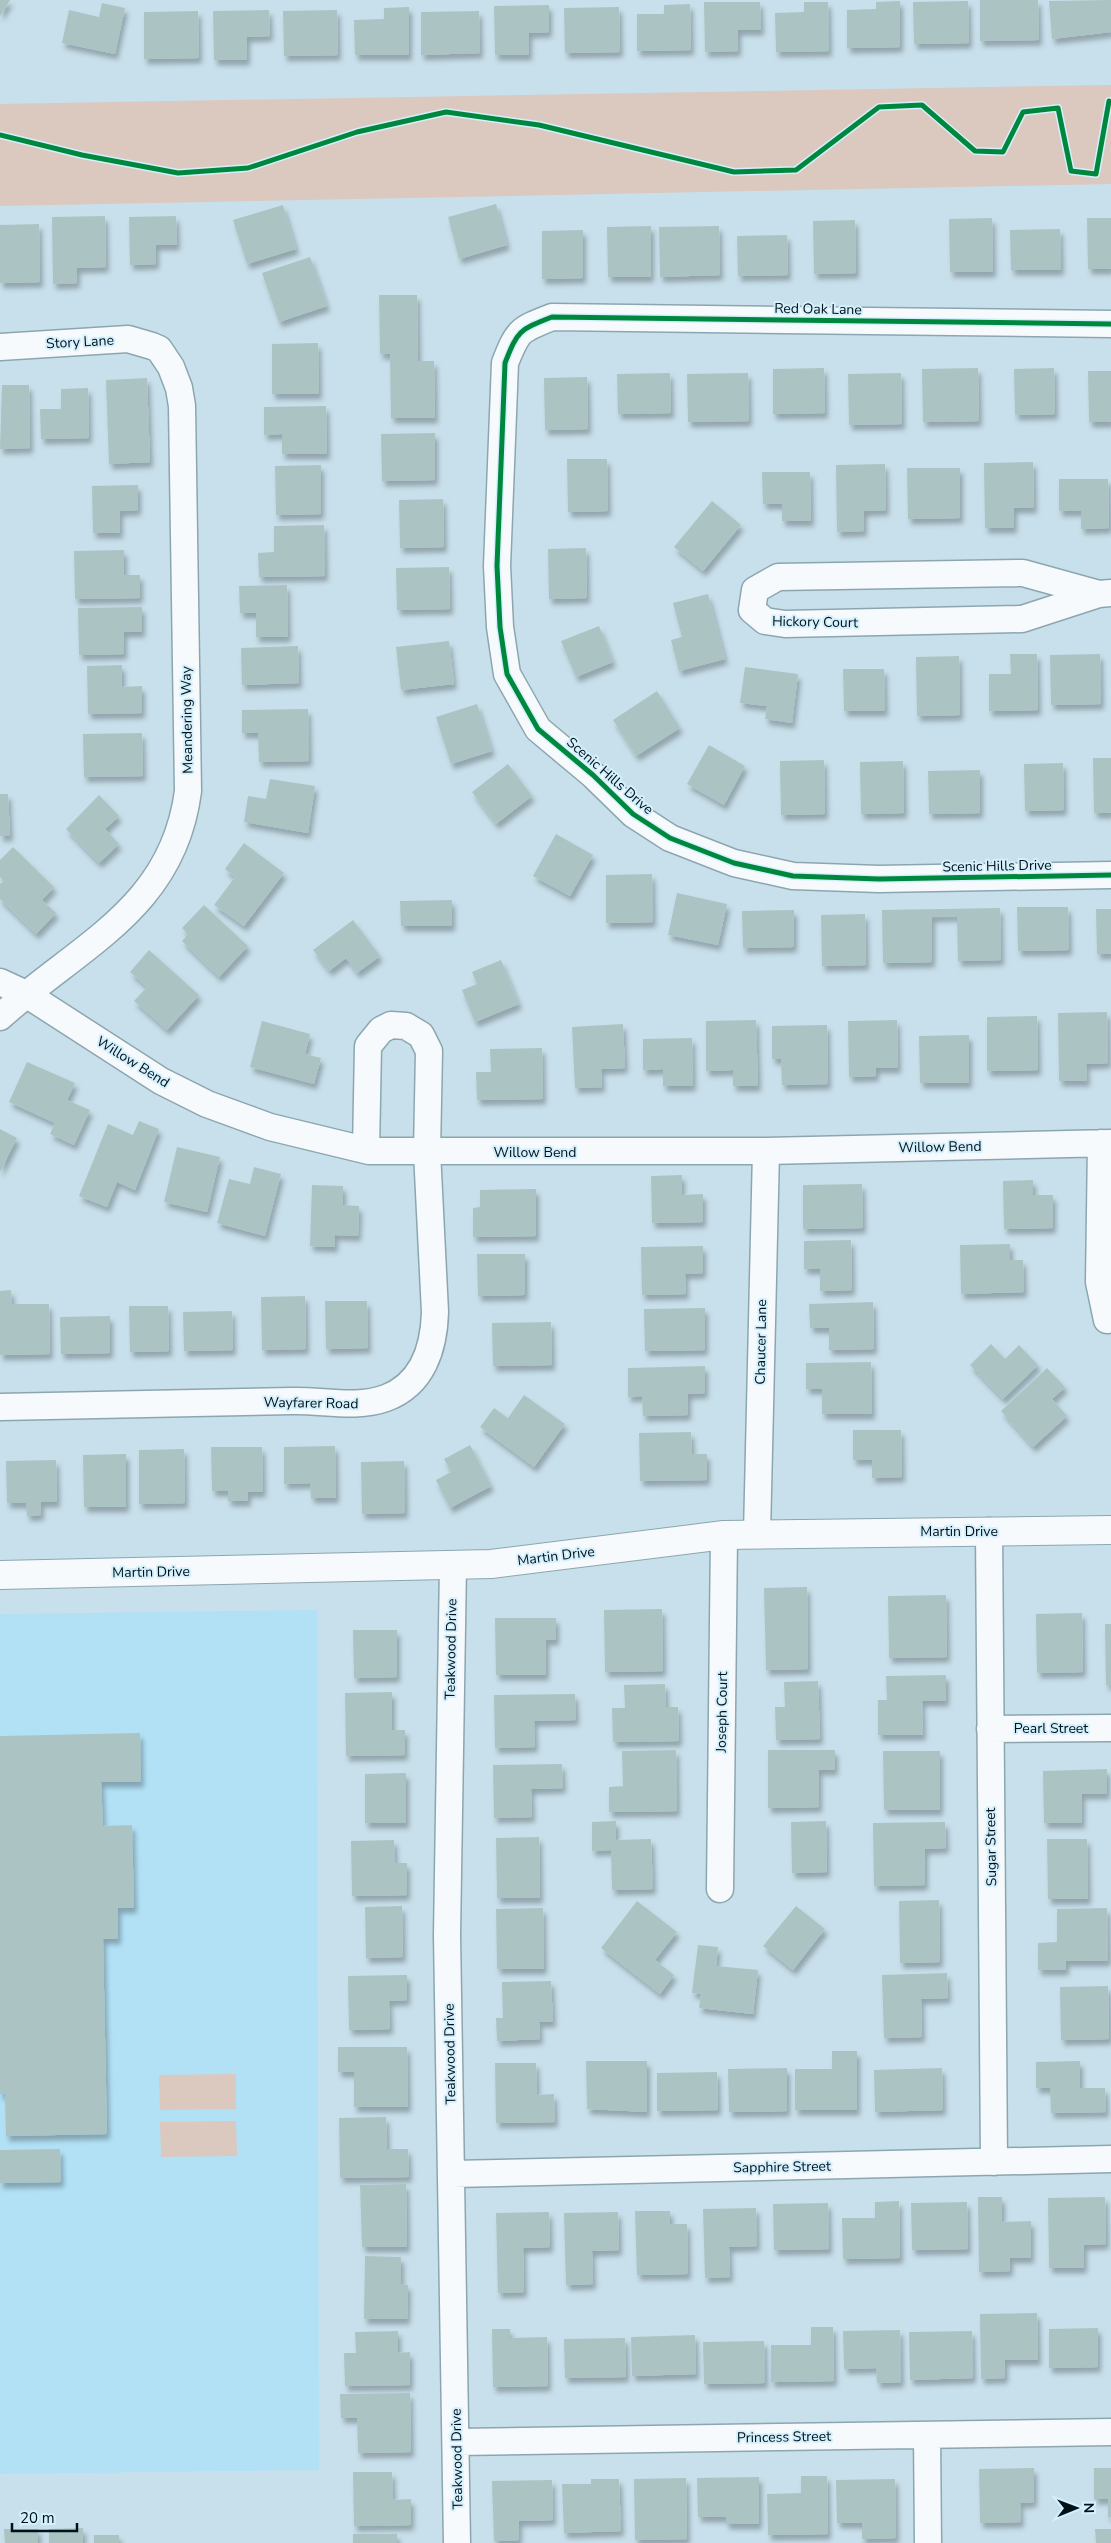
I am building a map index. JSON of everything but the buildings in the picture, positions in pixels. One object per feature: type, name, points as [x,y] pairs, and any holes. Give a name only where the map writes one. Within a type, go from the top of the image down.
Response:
[{"type":"street","name":"Red Oak Lane","points":[[526,327],[552,317],[1111,324]]},
{"type":"street","name":"Scenic Hills Drive","points":[[526,327],[515,336],[505,363],[497,566],[500,627],[507,674],[538,730],[593,775],[633,814],[670,838],[734,863],[793,876],[879,879],[1111,875]]},
{"type":"street","name":"Story Lane","points":[[0,347],[128,339],[159,349]]},
{"type":"street","name":"Meandering Way","points":[[0,1018],[26,994],[129,913],[159,877],[176,843],[184,816],[188,790],[182,406],[173,374],[159,349]]},
{"type":"street","name":"Hickory Court","points":[[1023,573],[1105,594],[1022,618],[785,624],[766,622],[752,610],[755,590],[778,577],[1023,573]]},
{"type":"street","name":"Willow Bend","points":[[0,982],[26,994],[145,1072],[207,1104],[270,1127],[366,1150],[428,1152],[766,1150],[1106,1143]]},
{"type":"street","name":"Wayfarer Road","points":[[0,1407],[305,1401],[364,1404],[387,1398],[402,1389],[419,1373],[431,1350],[434,1336],[428,1152],[429,1051],[424,1039],[415,1030],[397,1025],[381,1030],[368,1046],[366,1150]]},
{"type":"street","points":[[1106,1143],[1100,1282],[1107,1320]]},
{"type":"street","name":"Chaucer Lane","points":[[757,1534],[766,1150]]},
{"type":"street","name":"Martin Drive","points":[[0,1575],[491,1564],[724,1535],[1111,1530]]},
{"type":"street","name":"Sugar Street","points":[[989,1532],[994,2162]]},
{"type":"street","name":"Joseph Court","points":[[720,1889],[724,1535]]},
{"type":"street","name":"Teakwood Drive","points":[[452,1565],[447,1935],[453,2174],[457,2543]]},
{"type":"street","name":"Pearl Street","points":[[990,1729],[1111,1728]]},
{"type":"street","name":"Sapphire Street","points":[[453,2174],[1111,2159]]},
{"type":"street","name":"Princess Street","points":[[456,2442],[1111,2432]]},
{"type":"street","points":[[926,2435],[928,2543]]},
{"type":"shaded area","points":[[1111,85],[1111,184],[0,206],[0,104]]},
{"type":"shaded area","points":[[317,1610],[319,2470],[0,2474],[0,1614]]},
{"type":"shaded area","points":[[236,2074],[236,2109],[160,2110],[159,2075]]},
{"type":"shaded area","points":[[236,2121],[237,2156],[161,2157],[160,2122]]},
{"type":"cycle path","points":[[0,135],[82,155],[178,173],[248,168],[357,132],[446,112],[539,125],[734,172],[796,170],[879,107],[922,105],[975,151],[1003,152],[1023,112],[1058,108],[1071,171],[1096,174],[1109,101],[1111,102]]},
{"type":"cycle path","points":[[1111,324],[552,317],[521,332],[513,344],[505,363],[497,566],[500,627],[507,674],[538,729],[593,775],[633,814],[670,838],[734,863],[793,876],[879,879],[1111,875]]}]
